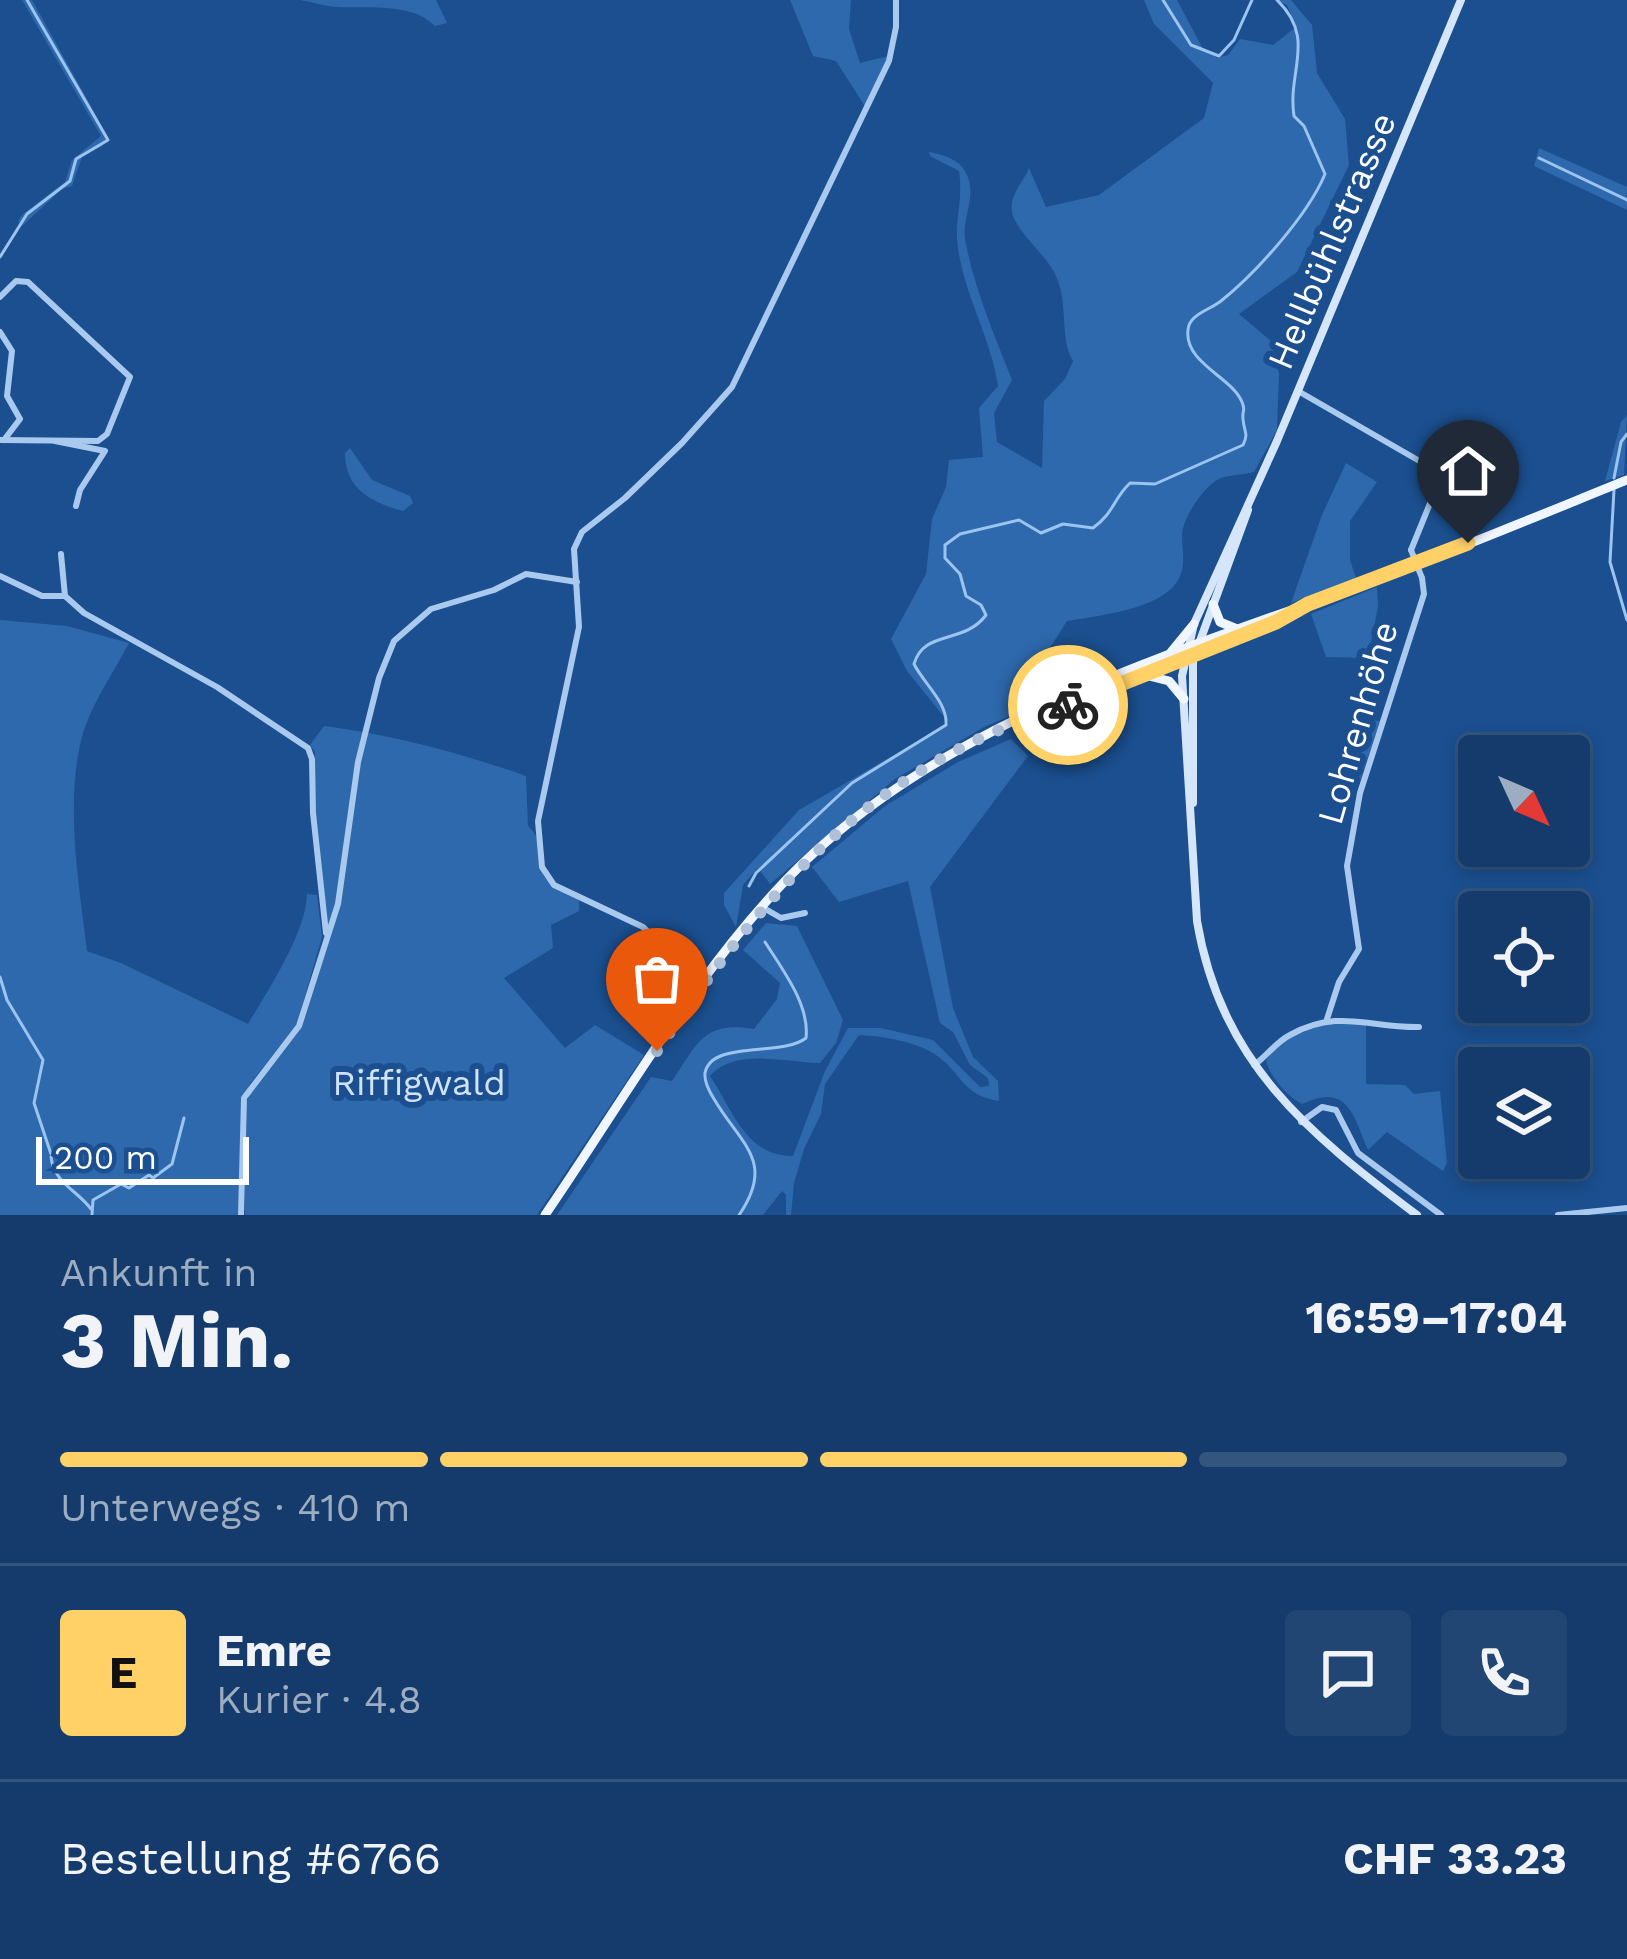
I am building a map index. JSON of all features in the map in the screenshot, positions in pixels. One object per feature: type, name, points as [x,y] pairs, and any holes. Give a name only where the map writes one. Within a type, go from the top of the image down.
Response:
[{"type":"main road","name":"Hellbühlstrasse","points":[[1190,652],[1214,604],[1250,501],[1461,0]]},
{"type":"main road","points":[[1004,728],[1144,676],[1237,629],[1627,480]]},
{"type":"main road","name":"Hellbühlstrasse","points":[[1190,652],[1194,624],[1250,501]]},
{"type":"main road","points":[[1214,604],[1220,622],[1237,629]]},
{"type":"main road","points":[[545,1215],[702,985],[762,907],[817,851],[873,804],[932,765],[1004,728],[1165,658],[1294,615],[1308,604]]},
{"type":"main road","points":[[1165,658],[1194,624]]},
{"type":"main road","points":[[1190,652],[1184,699],[1192,811]]},
{"type":"main road","points":[[1190,652],[1194,891],[1202,947],[1222,1010],[1254,1065],[1301,1122],[1417,1215]]},
{"type":"main road","points":[[1144,676],[1167,680],[1184,699]]},
{"type":"street","points":[[702,985],[643,927],[554,885],[542,867],[538,821],[579,627],[574,549],[582,532],[682,443],[732,388],[745,366],[889,61],[896,0]]},
{"type":"street","points":[[0,297],[16,281],[28,282],[130,377],[104,438],[2,440]]},
{"type":"street","points":[[0,332],[10,345],[7,396],[20,419],[2,440]]},
{"type":"street","name":"Lohrenhöhe","points":[[1298,391],[1442,474],[1412,550],[1424,594],[1360,793],[1347,866],[1359,949],[1339,982],[1328,1019]]},
{"type":"street","points":[[55,441],[105,451],[80,490],[76,506]]},
{"type":"street","points":[[62,554],[65,596],[84,614],[217,687],[308,748],[313,759],[313,813],[327,937]]},
{"type":"street","points":[[241,1215],[244,1098],[299,1026],[338,904],[358,762],[379,678],[394,641],[431,609],[526,574],[577,582]]},
{"type":"street","points":[[0,576],[47,598],[65,596]]},
{"type":"street","points":[[762,907],[781,918],[805,913]]},
{"type":"street","points":[[1254,1065],[1286,1036],[1328,1019],[1419,1028]]},
{"type":"street","points":[[1301,1122],[1322,1107],[1336,1110],[1358,1153],[1442,1215]]},
{"type":"street","points":[[1558,1215],[1627,1208]]},
{"type":"green space","points":[[22,0],[32,0],[108,137],[82,157],[72,186],[62,189],[22,226],[18,221],[23,214],[65,182],[72,160],[101,136]]},
{"type":"green space","points":[[300,0],[436,0],[447,23],[435,26],[403,10],[334,7]]},
{"type":"green space","points":[[790,0],[851,0],[849,29],[860,63],[889,56],[866,108],[836,61],[813,56]]},
{"type":"green space","points":[[1144,0],[1177,0],[1202,47],[1217,58],[1228,55],[1240,39],[1273,45],[1296,27],[1287,5],[1275,0],[1291,0],[1312,25],[1317,73],[1345,119],[1349,165],[1297,272],[1239,314],[1271,341],[1279,374],[1277,430],[1254,472],[1217,480],[1195,504],[1183,527],[1182,568],[1173,587],[1138,607],[1067,621],[1029,681],[1048,700],[984,727],[895,779],[770,884],[758,868],[743,885],[736,927],[724,905],[724,893],[799,810],[949,723],[907,671],[891,639],[926,574],[932,519],[946,487],[949,460],[983,457],[979,408],[998,386],[959,256],[959,171],[929,152],[957,162],[970,183],[965,239],[985,311],[1012,380],[994,413],[997,442],[1042,468],[1044,401],[1065,379],[1073,361],[1056,276],[1015,220],[1013,200],[1029,168],[1046,207],[1099,195],[1204,118],[1213,83],[1154,24]]},
{"type":"green space","points":[[1539,148],[1627,187],[1627,210],[1534,166]]},
{"type":"green space","points":[[1627,415],[1624,475],[1605,481],[1621,422]]},
{"type":"green space","points":[[350,448],[372,480],[410,496],[413,503],[403,511],[362,492],[346,465],[345,453]]},
{"type":"green space","points":[[1346,463],[1377,482],[1350,521],[1350,560],[1356,578],[1291,603],[1322,515]]},
{"type":"green space","points":[[1377,587],[1368,658],[1326,657],[1311,614]]},
{"type":"green space","name":"Riffigwald","points":[[0,620],[67,626],[129,643],[88,719],[76,770],[75,848],[87,951],[248,1024],[293,943],[307,894],[317,895],[322,937],[297,1024],[250,1084],[241,1103],[240,1215],[0,1215]]},
{"type":"green space","points":[[1353,718],[1380,721],[1358,786],[1354,781]]},
{"type":"green space","name":"Riffigwald","points":[[324,726],[426,746],[526,776],[528,826],[539,845],[542,871],[579,899],[579,911],[551,925],[553,948],[504,978],[565,1048],[595,1025],[644,1055],[537,1215],[245,1215],[245,1105],[255,1084],[295,1036],[330,930],[324,921],[315,752],[310,745]]},
{"type":"green space","points":[[1011,739],[1028,756],[930,887],[953,1008],[973,1057],[998,1081],[999,1101],[976,1094],[943,1060],[925,1049],[859,1035],[825,1084],[821,1114],[794,1183],[791,1215],[786,1215],[782,1191],[763,1215],[557,1215],[651,1077],[672,1081],[704,1038],[723,1028],[754,1029],[777,999],[780,983],[743,950],[766,923],[797,926],[843,1020],[836,1043],[820,1063],[747,1059],[720,1067],[710,1076],[752,1140],[777,1154],[793,1156],[825,1071],[848,1028],[881,1028],[933,1040],[980,1087],[989,1086],[988,1078],[970,1065],[953,1032],[940,1023],[908,881],[839,902],[812,867],[885,806],[958,762]]},
{"type":"green space","points":[[1329,1022],[1366,1024],[1366,1084],[1405,1085],[1414,1094],[1440,1091],[1447,1163],[1443,1171],[1387,1132],[1368,1150],[1353,1114],[1339,1100],[1317,1098],[1302,1104],[1280,1085],[1266,1060],[1284,1040]]},
{"type":"waterway","points":[[0,257],[27,214],[70,181],[76,159],[108,140],[27,0]]},
{"type":"waterway","points":[[1163,0],[1191,45],[1219,56],[1234,40],[1252,0]]},
{"type":"waterway","points":[[749,886],[756,873],[852,783],[946,725],[939,701],[914,664],[926,646],[967,630],[986,615],[981,605],[966,596],[960,574],[945,558],[945,545],[960,534],[1019,520],[1041,533],[1063,524],[1093,528],[1130,483],[1155,484],[1243,445],[1242,402],[1193,352],[1188,330],[1196,316],[1235,289],[1280,242],[1325,174],[1304,126],[1294,116],[1296,28],[1277,0]]},
{"type":"waterway","points":[[1539,158],[1627,200]]},
{"type":"waterway","points":[[1614,478],[1627,434]]},
{"type":"waterway","points":[[1614,490],[1610,562],[1627,620]]},
{"type":"waterway","points":[[739,1215],[750,1196],[754,1167],[744,1142],[710,1093],[705,1073],[720,1056],[781,1047],[806,1038],[799,1000],[765,942]]},
{"type":"waterway","points":[[0,977],[7,1000],[43,1060],[34,1103],[51,1154]]},
{"type":"waterway","points":[[92,1215],[93,1200],[121,1184],[129,1188],[149,1175],[153,1178],[172,1164],[184,1118]]},
{"type":"waterway","points":[[51,1157],[61,1180],[91,1209]]},
{"type":"way so far","points":[[657,1051],[753,917],[845,826],[952,753],[1068,705]]},
{"type":"route","points":[[1068,705],[1468,543]]}]
